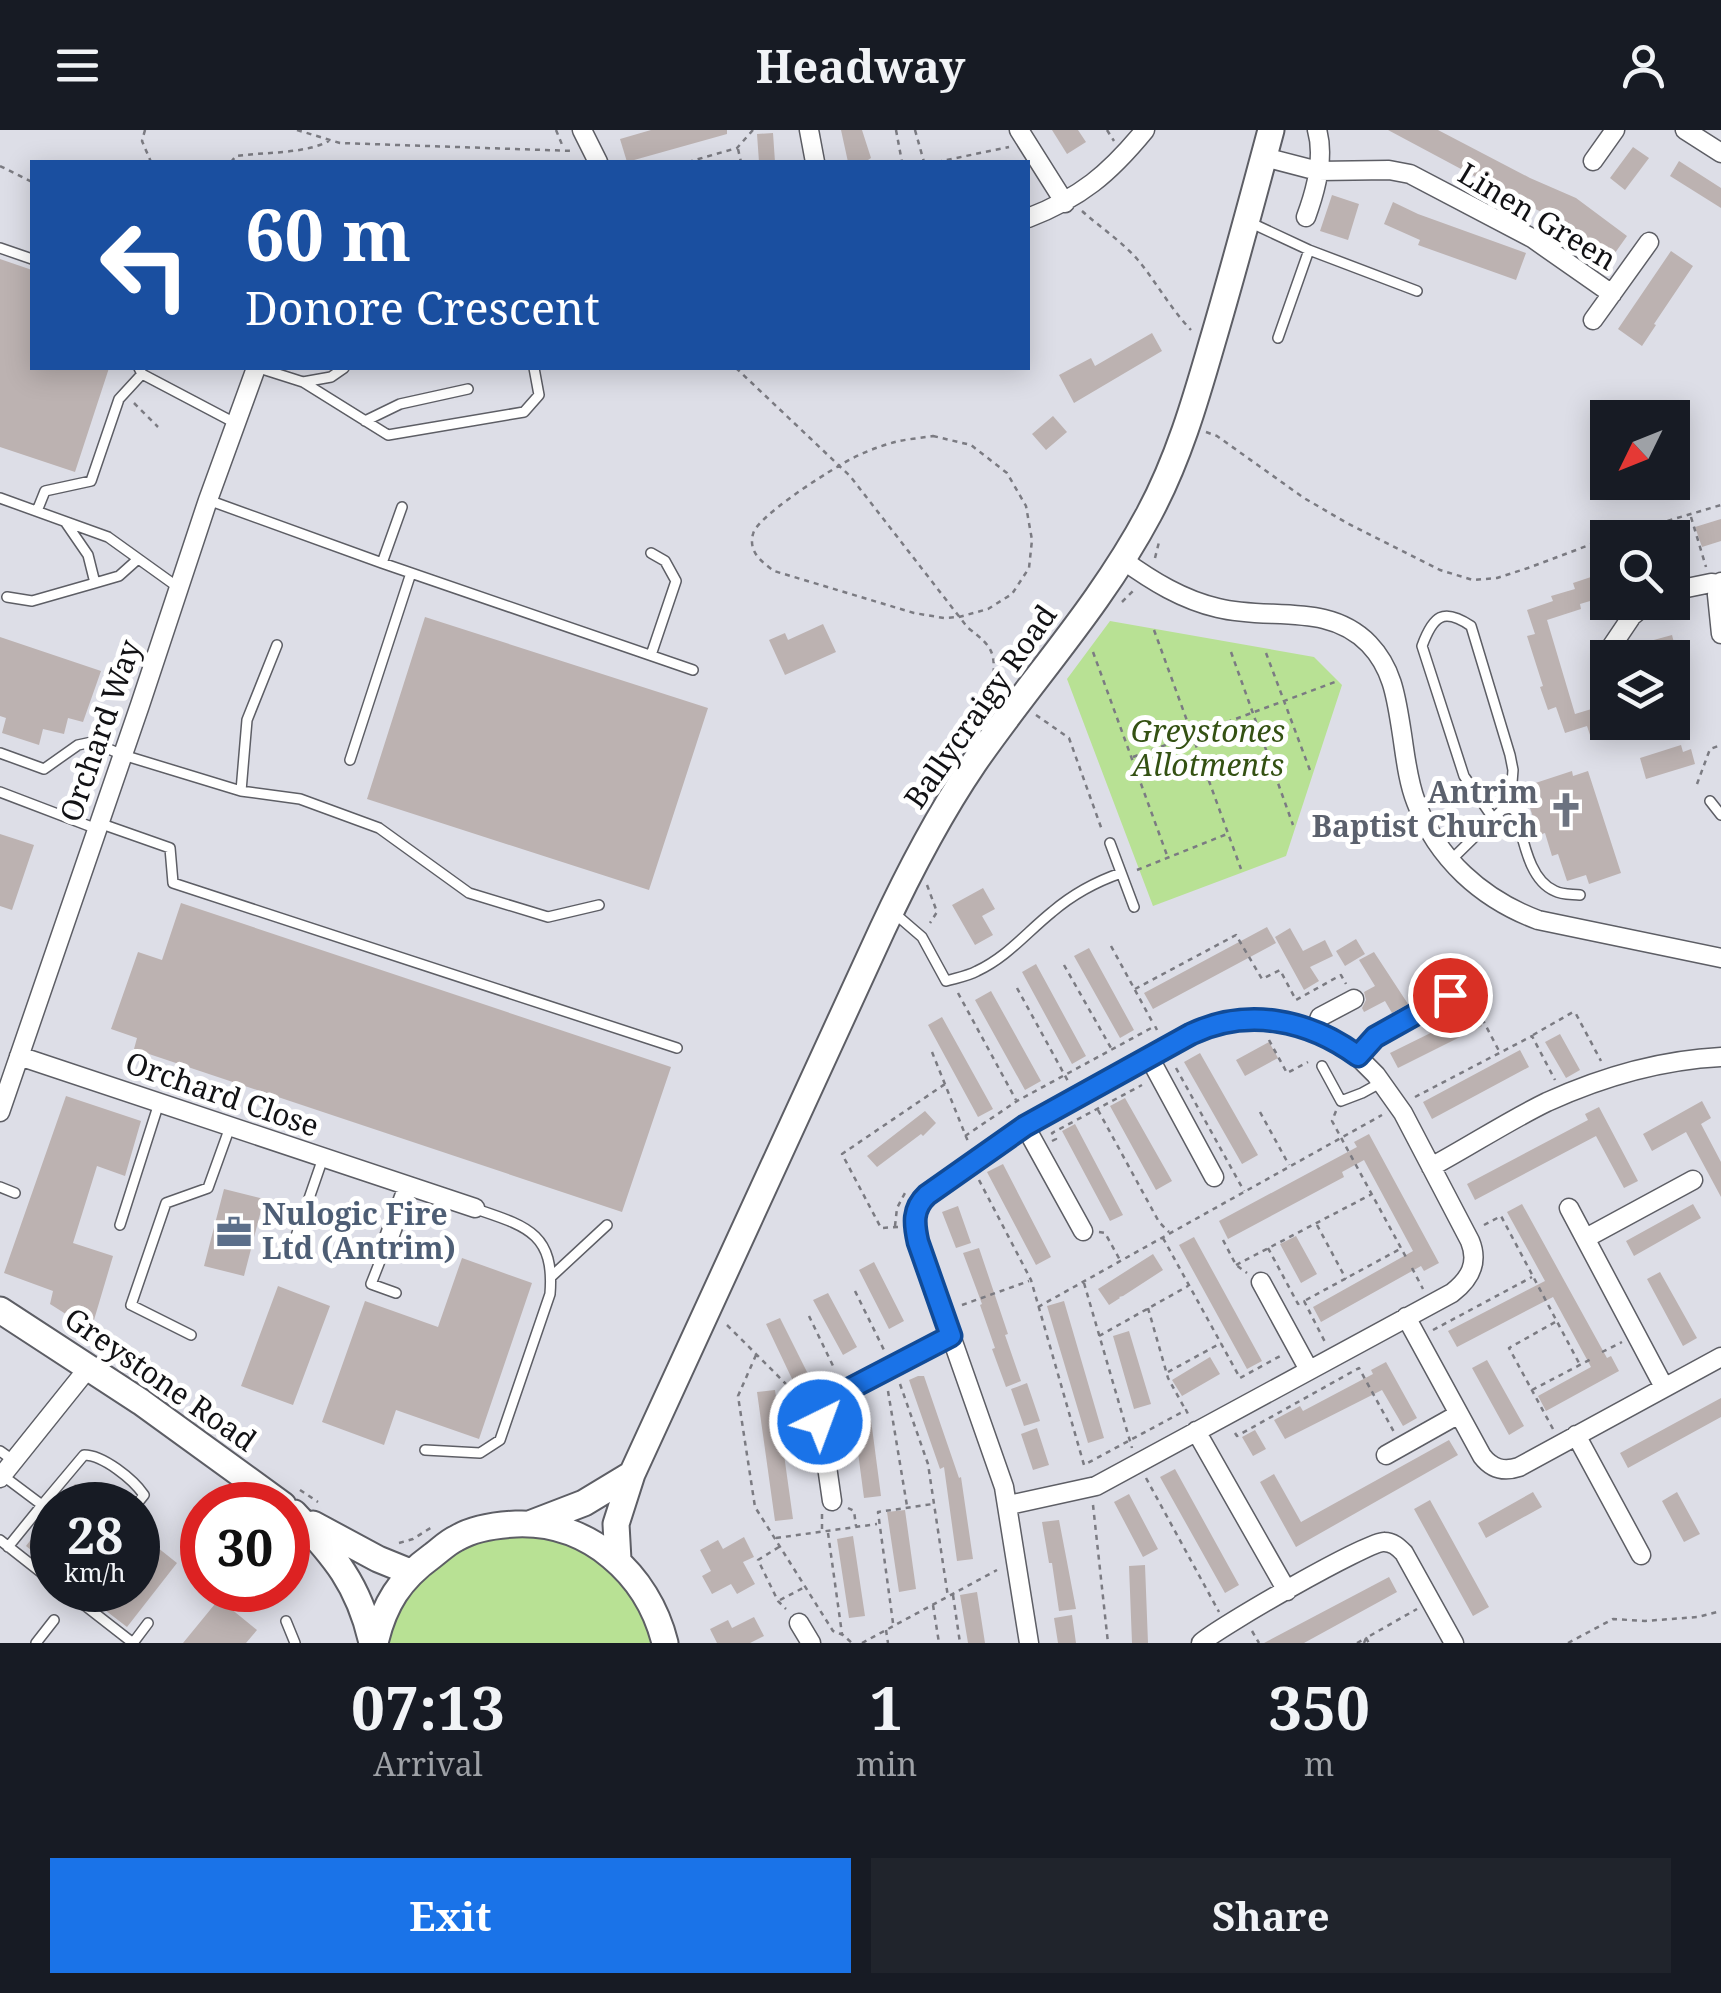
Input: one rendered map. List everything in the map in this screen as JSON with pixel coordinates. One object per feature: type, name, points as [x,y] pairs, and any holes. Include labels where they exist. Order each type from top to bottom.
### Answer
[{"type":"main road","name":"Ballycraigy Road","points":[[618,1560],[616,1524],[632,1474],[891,910],[944,808],[1020,711],[1074,632],[1134,568],[1188,425],[1271,130]]},
{"type":"main road","name":"Greystone Road","points":[[0,1310],[263,1482]]},
{"type":"main road","points":[[532,1524],[584,1502],[632,1474]]},
{"type":"main road","name":"Greystone Road","points":[[310,1513],[378,1559],[410,1572]]},
{"type":"main road","name":"Greystone Road","points":[[310,1524],[351,1584],[374,1643]]},
{"type":"main road","points":[[374,1643],[386,1608],[410,1572],[458,1536],[495,1525],[532,1524],[578,1536],[618,1560],[647,1596],[664,1643]]},
{"type":"street","points":[[582,130],[595,157]]},
{"type":"street","points":[[808,130],[815,160]]},
{"type":"street","points":[[1030,217],[1068,200],[1096,181],[1145,130]]},
{"type":"street","points":[[1306,217],[1314,196],[1322,146],[1318,130]]},
{"type":"street","points":[[1593,161],[1615,130]]},
{"type":"street","points":[[1685,130],[1721,153]]},
{"type":"street","points":[[1023,136],[1068,200]]},
{"type":"street","name":"Linen Green","points":[[1264,157],[1318,170],[1389,170],[1410,174],[1532,238],[1612,294]]},
{"type":"street","name":"Linen Green","points":[[1593,320],[1649,242]]},
{"type":"street","name":"Orchard Way","points":[[0,1112],[208,500],[256,370]]},
{"type":"street","points":[[1134,568],[1177,593],[1216,608],[1314,616],[1340,624],[1362,637],[1389,672],[1410,782],[1427,827],[1450,861],[1485,893],[1538,920],[1721,958]]},
{"type":"street","points":[[1690,588],[1717,583],[1721,634]]},
{"type":"street","points":[[1358,1056],[1375,1037],[1458,991],[1435,968]]},
{"type":"street","points":[[1315,1030],[1320,1017],[1354,999]]},
{"type":"street","points":[[1009,1505],[1090,1488],[1452,1293],[1470,1276],[1474,1251],[1398,1106],[1358,1056],[1315,1030],[1288,1022],[1219,1023],[1025,1126],[923,1198],[916,1208],[915,1226],[922,1255],[1009,1505],[1028,1643]]},
{"type":"street","name":"Orchard Close","points":[[19,1056],[475,1208]]},
{"type":"street","points":[[1149,1057],[1214,1176]]},
{"type":"street","points":[[1431,1167],[1563,1096],[1610,1078],[1675,1062],[1721,1057]]},
{"type":"street","points":[[1025,1126],[1082,1231]]},
{"type":"street","points":[[1586,1238],[1693,1180]]},
{"type":"street","points":[[384,1251],[408,1186]]},
{"type":"street","points":[[1570,1208],[1664,1387]]},
{"type":"street","points":[[1261,1282],[1309,1370]]},
{"type":"street","points":[[1406,1317],[1482,1456],[1500,1469],[1519,1466],[1721,1358]]},
{"type":"street","points":[[832,1502],[820,1422],[822,1410],[832,1398],[951,1336]]},
{"type":"street","points":[[4,1466],[88,1367]]},
{"type":"street","points":[[1394,1451],[1459,1414]]},
{"type":"street","points":[[1196,1430],[1287,1591]]},
{"type":"street","points":[[1568,1439],[1642,1555]]},
{"type":"street","points":[[1201,1643],[1287,1591],[1367,1547],[1384,1542],[1395,1544],[1404,1552],[1454,1643]]},
{"type":"street","points":[[799,1623],[812,1643]]},
{"type":"lane","points":[[1246,221],[1418,292]]},
{"type":"lane","points":[[0,248],[30,258]]},
{"type":"lane","points":[[1278,338],[1309,250]]},
{"type":"lane","points":[[264,370],[303,382],[388,436],[524,412],[539,395],[534,370]]},
{"type":"lane","points":[[303,382],[331,378],[341,370]]},
{"type":"lane","points":[[36,511],[44,491],[91,481],[119,399],[141,371],[236,423]]},
{"type":"lane","points":[[364,421],[400,404],[468,389]]},
{"type":"lane","points":[[0,498],[108,537],[178,588]]},
{"type":"lane","points":[[208,500],[694,670]]},
{"type":"lane","points":[[382,563],[402,507]]},
{"type":"lane","points":[[64,521],[88,554],[96,583]]},
{"type":"lane","points":[[651,553],[664,561],[676,581],[651,655]]},
{"type":"lane","points":[[7,597],[32,601],[96,583],[119,576],[138,559]]},
{"type":"lane","points":[[350,760],[411,573]]},
{"type":"lane","points":[[1493,818],[1464,776],[1422,646],[1430,626],[1444,616],[1456,616],[1472,626],[1510,756],[1510,808]]},
{"type":"lane","points":[[241,791],[247,720],[277,645]]},
{"type":"lane","points":[[989,696],[1020,711]]},
{"type":"lane","points":[[0,753],[44,769],[78,745],[92,742],[241,791],[300,799],[380,828],[469,893],[548,917],[599,905]]},
{"type":"lane","points":[[0,792],[170,848],[174,883],[677,1048]]},
{"type":"lane","points":[[1710,801],[1721,815]]},
{"type":"lane","points":[[1450,861],[1502,810],[1510,808],[1515,811],[1542,884],[1557,893],[1580,896]]},
{"type":"lane","points":[[1110,843],[1134,908]]},
{"type":"lane","points":[[891,910],[922,937],[946,980],[974,973],[993,962],[1016,947],[1070,898],[1098,880],[1121,873]]},
{"type":"lane","points":[[1322,1066],[1341,1101],[1382,1082]]},
{"type":"lane","points":[[120,1225],[159,1103]]},
{"type":"lane","points":[[191,1335],[131,1305],[166,1203],[208,1188],[230,1126]]},
{"type":"lane","points":[[296,1236],[323,1158]]},
{"type":"lane","points":[[0,1187],[15,1192]]},
{"type":"lane","points":[[425,1450],[480,1453],[500,1440],[550,1294],[552,1276],[538,1237],[517,1222],[475,1208]]},
{"type":"lane","points":[[552,1276],[607,1225]]},
{"type":"lane","points":[[384,1251],[372,1284],[396,1293]]},
{"type":"lane","points":[[61,1482],[84,1455],[96,1455],[133,1482]]},
{"type":"lane","points":[[4,1466],[30,1493]]},
{"type":"lane","points":[[30,1517],[4,1543],[30,1564]]},
{"type":"lane","points":[[94,1612],[133,1642],[148,1623]]},
{"type":"lane","points":[[36,1643],[54,1620]]},
{"type":"lane","points":[[286,1621],[295,1643]]},
{"type":"path","points":[[145,130],[142,141],[150,160]]},
{"type":"path","points":[[297,130],[340,144],[564,150],[595,157]]},
{"type":"path","points":[[556,130],[564,150]]},
{"type":"path","points":[[695,160],[738,148],[753,130]]},
{"type":"path","points":[[896,130],[902,160]]},
{"type":"path","points":[[915,130],[923,160]]},
{"type":"path","points":[[947,160],[1014,146],[1023,136]]},
{"type":"path","points":[[233,160],[236,156],[320,147],[331,140]]},
{"type":"path","points":[[738,148],[740,160]]},
{"type":"path","points":[[0,166],[30,181]]},
{"type":"path","points":[[1068,200],[1140,263],[1170,307],[1210,348]]},
{"type":"path","points":[[738,370],[850,476],[968,628],[987,642],[995,656],[989,696]]},
{"type":"path","points":[[124,394],[158,426]]},
{"type":"path","points":[[1188,425],[1217,436],[1304,498],[1347,523],[1440,570],[1474,580],[1497,578],[1590,545]]},
{"type":"path","points":[[934,436],[971,446],[1008,473],[1026,506],[1032,540],[1028,568],[1012,594],[988,609],[959,617],[914,613],[774,571],[758,560],[752,533],[764,517],[839,466],[894,442],[934,436]]},
{"type":"path","points":[[1672,520],[1721,505]]},
{"type":"path","points":[[1690,515],[1717,583]]},
{"type":"path","points":[[1116,605],[1130,596],[1134,568],[1156,555],[1160,538]]},
{"type":"path","points":[[1154,630],[1242,869]]},
{"type":"path","points":[[1093,652],[1168,858]]},
{"type":"path","points":[[1231,652],[1294,824]]},
{"type":"path","points":[[1266,653],[1310,773]]},
{"type":"path","points":[[1132,758],[1335,682]]},
{"type":"path","points":[[1020,711],[1069,738],[1110,843]]},
{"type":"path","points":[[1697,784],[1710,749],[1721,745]]},
{"type":"path","points":[[1139,870],[1228,834]]},
{"type":"path","points":[[922,874],[937,912],[922,937]]},
{"type":"path","points":[[1135,989],[1236,934],[1262,979],[1280,970],[1296,1000]]},
{"type":"path","points":[[1112,946],[1166,1048]]},
{"type":"path","points":[[1064,965],[1112,1050]]},
{"type":"path","points":[[946,980],[957,992],[1017,1101]]},
{"type":"path","points":[[1017,988],[1064,1075]]},
{"type":"path","points":[[1458,991],[1500,1053]]},
{"type":"path","points":[[1038,1307],[1573,1012],[1610,1078]]},
{"type":"path","points":[[1265,1020],[1266,1033],[1287,1073],[1340,1043]]},
{"type":"path","points":[[932,1052],[965,1136],[1017,1101],[1155,1026]]},
{"type":"path","points":[[1532,1036],[1563,1096]]},
{"type":"path","points":[[1038,1148],[1056,1139],[1052,1132],[1160,1078]]},
{"type":"path","points":[[915,1226],[882,1228],[842,1154],[945,1084]]},
{"type":"path","points":[[1341,1101],[1332,1121],[1407,1260]]},
{"type":"path","points":[[1098,1108],[1159,1222],[1170,1234]]},
{"type":"path","points":[[1260,1112],[1290,1166]]},
{"type":"path","points":[[972,1164],[1031,1280],[1084,1465],[1186,1410]]},
{"type":"path","points":[[1236,1265],[1372,1194]]},
{"type":"path","points":[[1478,1224],[1480,1227],[1501,1216],[1580,1365]]},
{"type":"path","points":[[1316,1224],[1346,1278]]},
{"type":"path","points":[[1082,1231],[1105,1233],[1120,1261]]},
{"type":"path","points":[[1163,1237],[1240,1378],[1296,1347]]},
{"type":"path","points":[[1223,1240],[1236,1265],[1261,1282]]},
{"type":"path","points":[[1268,1248],[1298,1304],[1401,1248]]},
{"type":"path","points":[[1412,1268],[1431,1304]]},
{"type":"path","points":[[1418,1338],[1533,1276]]},
{"type":"path","points":[[942,1312],[1031,1280]]},
{"type":"path","points":[[1083,1282],[1138,1463],[1226,1625]]},
{"type":"path","points":[[1099,1336],[1189,1285]]},
{"type":"path","points":[[855,1291],[928,1464],[948,1596]]},
{"type":"path","points":[[1304,1301],[1326,1342],[1321,1345],[1329,1359]]},
{"type":"path","points":[[1148,1308],[1166,1373],[1196,1430]]},
{"type":"path","points":[[808,1316],[834,1368]]},
{"type":"path","points":[[719,1318],[789,1387],[800,1386]]},
{"type":"path","points":[[1557,1321],[1509,1348],[1532,1391],[1568,1439]]},
{"type":"path","points":[[1602,1352],[1636,1334]]},
{"type":"path","points":[[1166,1373],[1221,1343]]},
{"type":"path","points":[[756,1355],[738,1396],[755,1507],[833,1632],[852,1643]]},
{"type":"path","points":[[1532,1391],[1592,1358]]},
{"type":"path","points":[[888,1368],[907,1508]]},
{"type":"path","points":[[1225,1415],[1237,1436],[1359,1368],[1394,1451]]},
{"type":"path","points":[[1090,1488],[1108,1643]]},
{"type":"path","points":[[832,1502],[854,1511],[856,1527]]},
{"type":"path","points":[[894,1626],[878,1512],[934,1504]]},
{"type":"path","points":[[774,1538],[880,1524]]},
{"type":"path","points":[[395,1544],[413,1539],[436,1525]]},
{"type":"path","points":[[828,1531],[843,1635]]},
{"type":"path","points":[[780,1547],[758,1560],[778,1601],[799,1623]]},
{"type":"path","points":[[862,1643],[1017,1562]]},
{"type":"path","points":[[778,1601],[805,1587]]},
{"type":"path","points":[[953,1594],[960,1643]]},
{"type":"path","points":[[1356,1643],[1366,1641],[1431,1601]]},
{"type":"path","points":[[933,1604],[939,1643]]},
{"type":"path","points":[[1568,1643],[1613,1618],[1646,1621],[1721,1612]]},
{"type":"path","points":[[886,1630],[888,1643]]},
{"type":"green space","name":"Greystones Allotments","points":[[1110,621],[1314,657],[1342,685],[1286,856],[1153,906],[1067,679]]},
{"type":"green space","points":[[494,1537],[541,1537],[585,1552],[622,1582],[646,1622],[651,1643],[387,1643],[402,1604],[427,1571],[454,1551]]},
{"type":"building","points":[[651,130],[727,130],[727,134],[634,160],[626,160],[620,139]]},
{"type":"building","points":[[841,130],[862,130],[871,158],[848,160]]},
{"type":"building","points":[[1052,130],[1078,130],[1086,142],[1067,154]]},
{"type":"building","points":[[1388,130],[1438,130],[1576,198],[1627,236],[1610,260],[1558,221]]},
{"type":"building","points":[[773,133],[775,160],[759,160],[757,134]]},
{"type":"building","points":[[1633,147],[1649,158],[1625,190],[1610,178]]},
{"type":"building","points":[[1679,161],[1721,188],[1721,208],[1670,176]]},
{"type":"building","points":[[1332,195],[1359,204],[1348,240],[1320,231]]},
{"type":"building","points":[[1393,202],[1526,253],[1516,280],[1418,245],[1420,240],[1384,224]]},
{"type":"building","points":[[1671,251],[1693,266],[1642,346],[1618,329]]},
{"type":"building","points":[[0,259],[30,269],[30,370],[108,370],[75,472],[0,447]]},
{"type":"building","points":[[1152,333],[1162,351],[1074,403],[1059,375],[1091,358],[1095,366]]},
{"type":"building","points":[[1053,416],[1067,432],[1046,450],[1032,434]]},
{"type":"building","points":[[1721,519],[1721,541],[1702,547],[1695,527]]},
{"type":"building","points":[[1590,577],[1590,601],[1580,604],[1581,609],[1547,620],[1575,714],[1590,709],[1590,735],[1587,726],[1565,733],[1556,707],[1548,710],[1527,636],[1535,634],[1527,610],[1553,601],[1551,596],[1575,589],[1573,583]]},
{"type":"building","points":[[425,617],[708,708],[649,890],[367,799]]},
{"type":"building","points":[[823,624],[836,652],[785,675],[769,640],[785,633],[788,640]]},
{"type":"building","points":[[0,637],[101,671],[83,722],[68,718],[64,734],[43,729],[39,745],[2,733],[6,718],[0,716]]},
{"type":"building","points":[[1681,745],[1683,752],[1691,749],[1695,764],[1646,779],[1640,758]]},
{"type":"building","name":"Antrim Baptist Church","points":[[1572,771],[1573,776],[1588,771],[1621,873],[1589,884],[1586,875],[1567,881],[1558,854],[1552,856],[1545,833],[1539,835],[1523,787]]},
{"type":"building","points":[[0,834],[34,845],[12,910],[0,906]]},
{"type":"building","points":[[983,888],[995,909],[982,916],[993,935],[975,945],[952,905]]},
{"type":"building","points":[[181,903],[671,1067],[622,1212],[134,1049],[137,1038],[111,1029],[138,952],[162,960]]},
{"type":"building","points":[[1267,927],[1276,943],[1153,1009],[1144,993]]},
{"type":"building","points":[[1290,928],[1303,951],[1325,940],[1333,956],[1310,967],[1319,981],[1304,990],[1275,937]]},
{"type":"building","points":[[1356,939],[1365,954],[1345,966],[1336,951]]},
{"type":"building","points":[[1089,948],[1134,1030],[1120,1038],[1074,956]]},
{"type":"building","points":[[1374,952],[1408,1004],[1392,1013],[1385,1001],[1364,1012],[1362,1008],[1364,992],[1375,986],[1359,960]]},
{"type":"building","points":[[1036,964],[1086,1056],[1072,1064],[1022,972]]},
{"type":"building","points":[[991,991],[1041,1081],[1025,1090],[975,1000]]},
{"type":"building","points":[[1475,1011],[1482,1026],[1398,1068],[1390,1053]]},
{"type":"building","points":[[942,1017],[993,1109],[978,1117],[928,1025]]},
{"type":"building","points":[[1560,1034],[1580,1070],[1566,1078],[1545,1042]]},
{"type":"building","points":[[1269,1042],[1278,1058],[1245,1076],[1236,1060]]},
{"type":"building","points":[[1520,1050],[1529,1067],[1432,1119],[1423,1102]]},
{"type":"building","points":[[1200,1053],[1258,1155],[1242,1164],[1184,1062]]},
{"type":"building","points":[[66,1096],[141,1121],[125,1176],[97,1166],[73,1243],[113,1256],[91,1330],[50,1304],[53,1291],[4,1273]]},
{"type":"building","points":[[1125,1098],[1172,1181],[1156,1190],[1110,1106]]},
{"type":"building","points":[[1702,1101],[1711,1118],[1701,1124],[1721,1162],[1721,1197],[1686,1132],[1652,1151],[1643,1134]]},
{"type":"building","points":[[1599,1107],[1638,1181],[1624,1188],[1596,1136],[1475,1200],[1467,1184],[1588,1120],[1585,1114]]},
{"type":"building","points":[[925,1111],[936,1123],[877,1167],[867,1156]]},
{"type":"building","points":[[1075,1124],[1123,1215],[1110,1221],[1062,1131]]},
{"type":"building","points":[[1369,1134],[1439,1263],[1424,1271],[1421,1266],[1321,1322],[1313,1307],[1413,1251],[1364,1160],[1342,1172],[1344,1177],[1228,1239],[1219,1221],[1357,1147],[1354,1142]]},
{"type":"building","points":[[1003,1164],[1051,1257],[1036,1265],[987,1172]]},
{"type":"building","name":"Nulogic Fire Ltd (Antrim)","points":[[224,1189],[264,1199],[244,1276],[204,1266]]},
{"type":"building","points":[[1522,1204],[1607,1358],[1611,1356],[1619,1371],[1546,1411],[1538,1396],[1591,1367],[1553,1297],[1457,1347],[1448,1331],[1545,1281],[1507,1212]]},
{"type":"building","points":[[1693,1204],[1701,1218],[1634,1256],[1626,1241]]},
{"type":"building","points":[[958,1206],[971,1243],[956,1248],[942,1212]]},
{"type":"building","points":[[1296,1236],[1317,1274],[1301,1283],[1280,1244]]},
{"type":"building","points":[[1194,1237],[1262,1361],[1247,1369],[1179,1245]]},
{"type":"building","points":[[979,1248],[1021,1381],[1006,1387],[963,1253]]},
{"type":"building","points":[[1153,1254],[1163,1270],[1109,1305],[1098,1289]]},
{"type":"building","points":[[462,1258],[532,1283],[479,1439],[396,1410],[384,1445],[322,1422],[365,1301],[438,1327]]},
{"type":"building","points":[[874,1262],[904,1321],[889,1329],[859,1270]]},
{"type":"building","points":[[1660,1272],[1697,1338],[1683,1346],[1647,1279]]},
{"type":"building","points":[[278,1286],[330,1306],[293,1405],[241,1386]]},
{"type":"building","points":[[828,1293],[857,1347],[843,1355],[813,1300]]},
{"type":"building","points":[[1064,1301],[1104,1438],[1088,1443],[1047,1306]]},
{"type":"building","points":[[780,1318],[808,1374],[793,1381],[766,1324]]},
{"type":"building","points":[[1129,1331],[1151,1404],[1134,1409],[1113,1336]]},
{"type":"building","points":[[1210,1357],[1220,1374],[1182,1396],[1172,1380]]},
{"type":"building","points":[[1487,1360],[1524,1426],[1509,1435],[1472,1368]]},
{"type":"building","points":[[1386,1362],[1417,1418],[1403,1426],[1382,1390],[1285,1439],[1274,1420],[1300,1406],[1303,1411],[1373,1374],[1371,1370]]},
{"type":"building","points":[[924,1376],[961,1477],[973,1559],[957,1561],[944,1467],[940,1469],[909,1380]]},
{"type":"building","points":[[1027,1383],[1040,1421],[1024,1426],[1011,1389]]},
{"type":"building","points":[[775,1390],[793,1519],[775,1521],[757,1392]]},
{"type":"building","points":[[1721,1398],[1721,1417],[1628,1468],[1620,1453]]},
{"type":"building","points":[[871,1420],[881,1496],[864,1498],[854,1422]]},
{"type":"building","points":[[1037,1428],[1049,1465],[1033,1470],[1021,1434]]},
{"type":"building","points":[[1255,1430],[1266,1449],[1253,1456],[1242,1437]]},
{"type":"building","points":[[1449,1440],[1458,1455],[1296,1547],[1260,1482],[1274,1474],[1301,1522]]},
{"type":"building","points":[[1175,1469],[1239,1585],[1225,1593],[1160,1477]]},
{"type":"building","points":[[1533,1492],[1542,1507],[1486,1538],[1478,1523]]},
{"type":"building","points":[[1677,1492],[1700,1534],[1684,1542],[1662,1501]]},
{"type":"building","points":[[1129,1494],[1158,1549],[1143,1557],[1114,1502]]},
{"type":"building","points":[[1430,1500],[1489,1607],[1473,1616],[1414,1509]]},
{"type":"building","points":[[905,1510],[916,1589],[899,1592],[887,1512]]},
{"type":"building","points":[[1059,1520],[1076,1609],[1059,1611],[1042,1522]]},
{"type":"building","points":[[853,1536],[865,1616],[849,1618],[837,1539]]},
{"type":"building","points":[[744,1537],[754,1557],[743,1562],[755,1584],[737,1594],[731,1584],[712,1594],[702,1576],[711,1571],[700,1550],[718,1540],[723,1549]]},
{"type":"building","points":[[160,1549],[177,1563],[160,1585]]},
{"type":"building","points":[[1145,1565],[1148,1643],[1132,1643],[1129,1566]]},
{"type":"building","points":[[1389,1577],[1397,1592],[1304,1643],[1264,1643]]},
{"type":"building","points":[[977,1592],[985,1643],[968,1643],[960,1595]]},
{"type":"building","points":[[108,1612],[139,1612],[127,1627]]},
{"type":"building","points":[[208,1612],[235,1612],[257,1630],[246,1643],[183,1643]]},
{"type":"building","points":[[1072,1615],[1076,1643],[1058,1643],[1054,1618]]},
{"type":"building","points":[[754,1617],[764,1636],[750,1643],[717,1643],[710,1629],[728,1620],[732,1628]]},
{"type":"place","name":"Antrim Baptist Church","points":[[1566,810]]},
{"type":"place","name":"Nulogic Fire Ltd (Antrim)","points":[[234,1232]]},
{"type":"route","points":[[820,1422],[823,1408],[832,1398],[951,1336],[918,1242],[916,1208],[927,1195],[1025,1126],[1191,1034],[1219,1023],[1288,1022],[1332,1038],[1358,1056],[1375,1037],[1450,995]]}]
